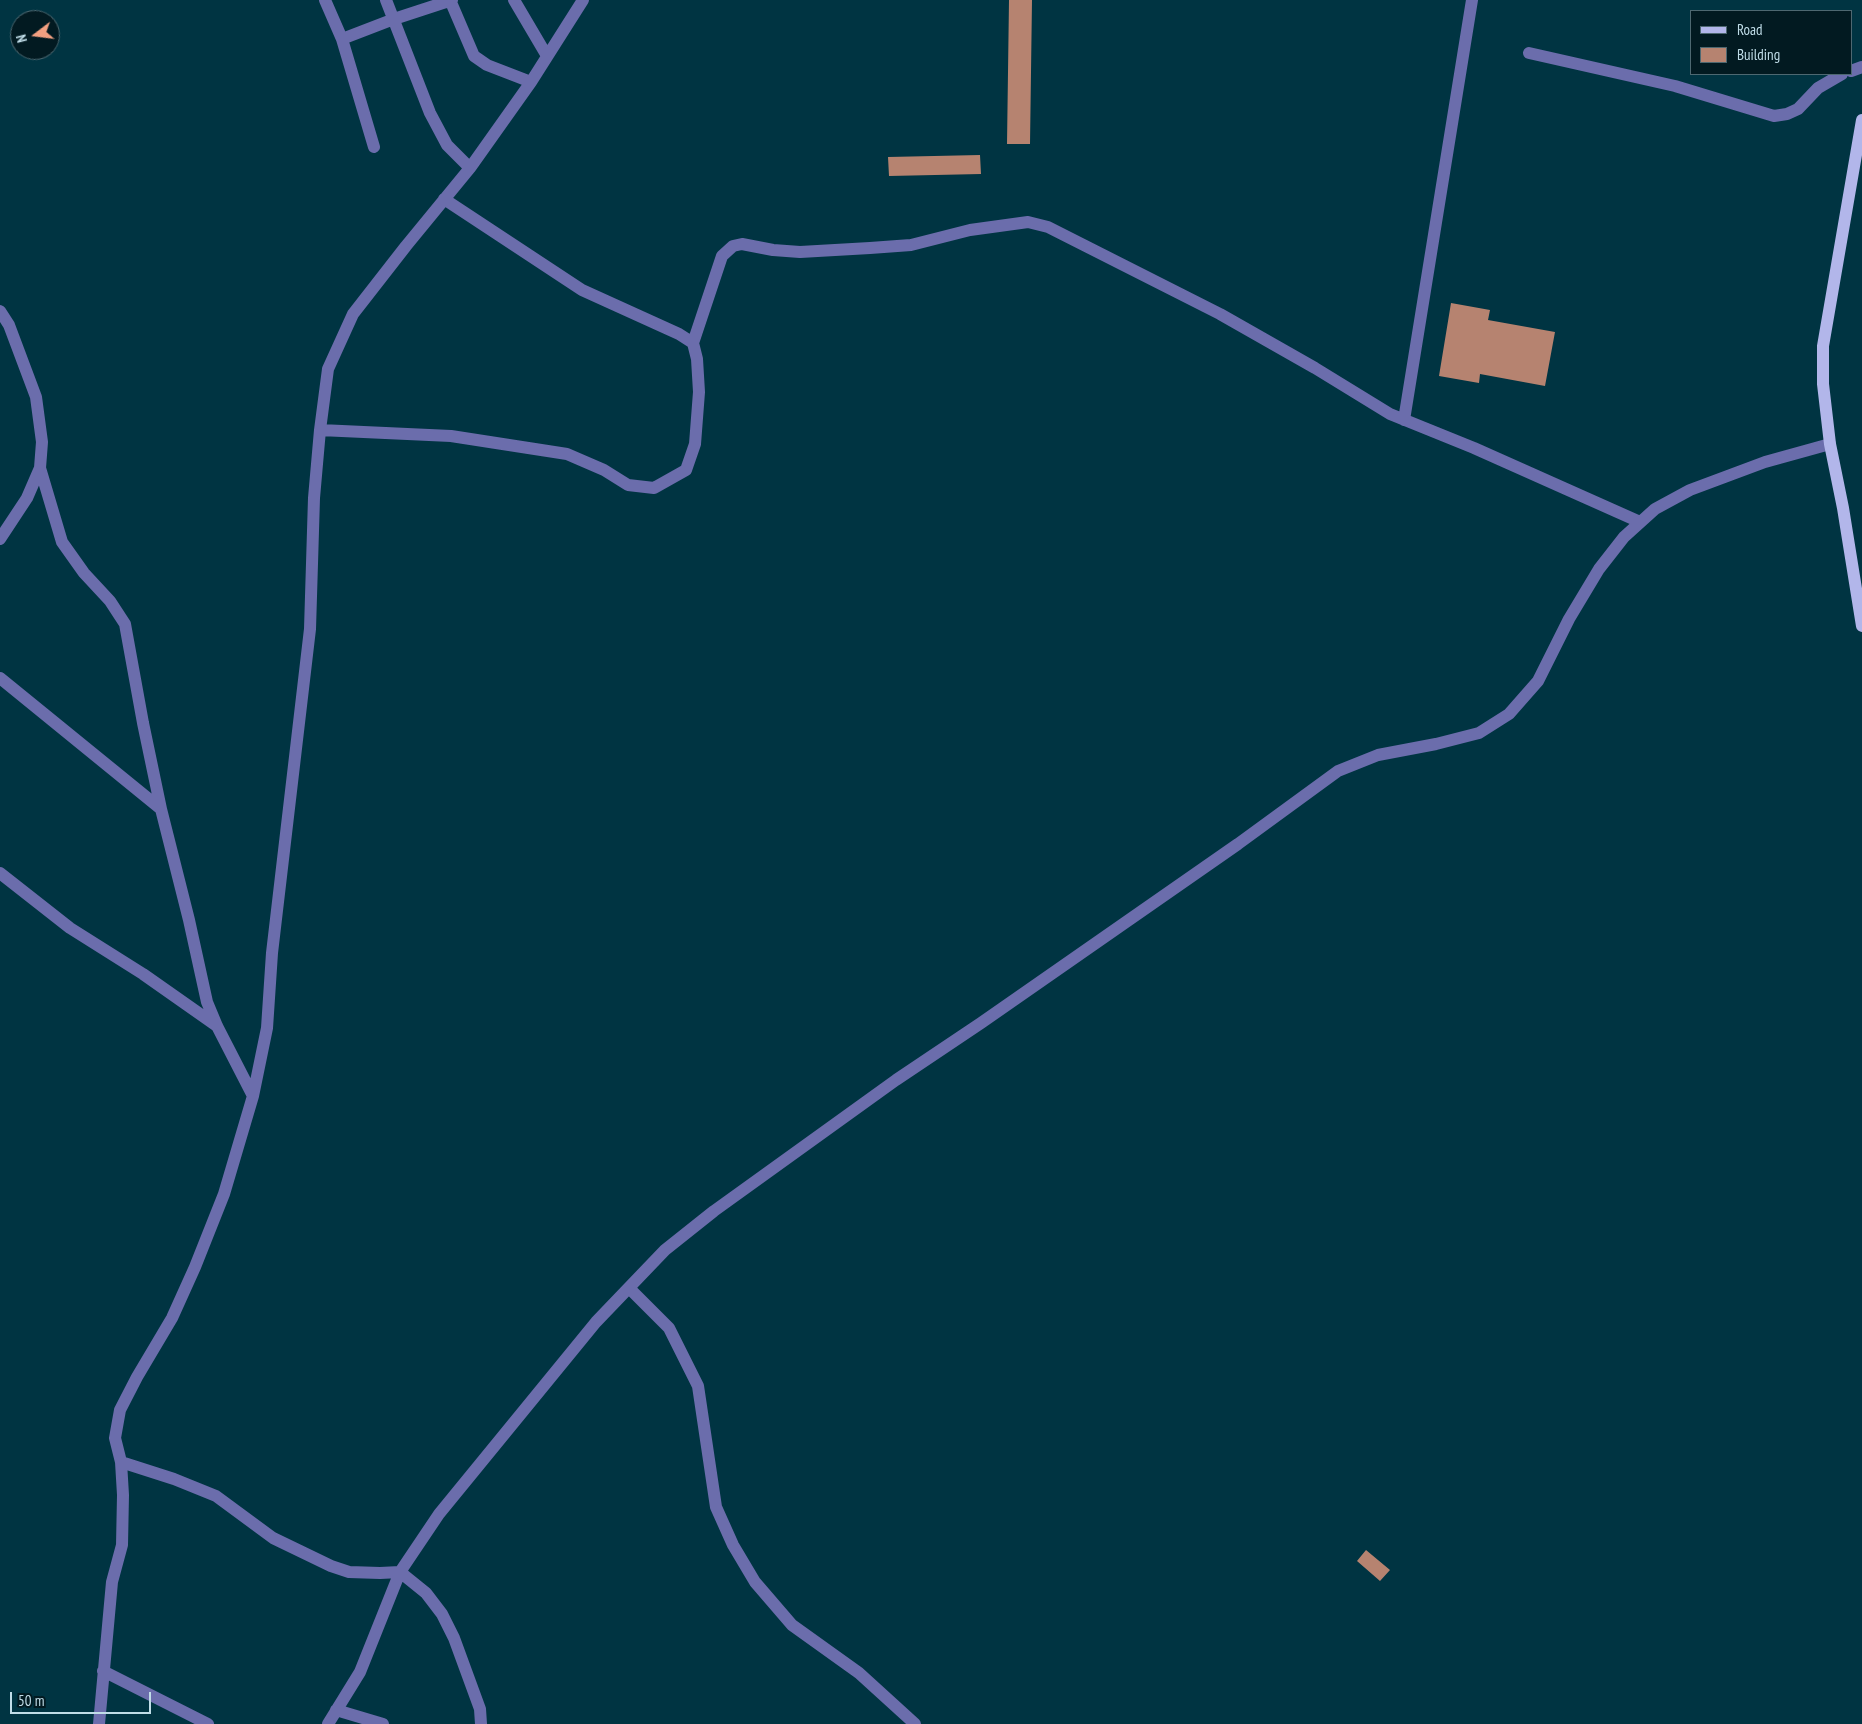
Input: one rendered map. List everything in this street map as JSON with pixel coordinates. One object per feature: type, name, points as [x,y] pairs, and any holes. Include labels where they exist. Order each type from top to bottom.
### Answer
[{"type":"main road","points":[[1862,120],[1823,346],[1823,384],[1830,444],[1843,508],[1862,626]]},
{"type":"street","points":[[325,0],[342,39],[374,147]]},
{"type":"street","points":[[386,0],[430,113],[447,145],[470,168]]},
{"type":"street","points":[[342,39],[450,0],[474,56],[487,65],[531,82]]},
{"type":"street","points":[[514,0],[547,56]]},
{"type":"street","points":[[99,1724],[112,1582],[122,1545],[123,1494],[121,1462],[115,1438],[120,1410],[172,1318],[224,1194],[253,1096],[267,1028],[273,944],[310,629],[314,498],[328,369],[353,314],[470,168],[531,82],[583,0]]},
{"type":"street","points":[[1404,420],[1472,0]]},
{"type":"street","points":[[1529,53],[1675,86],[1774,116],[1787,114],[1798,109],[1818,88],[1840,75]]},
{"type":"street","points":[[444,199],[582,290],[679,334],[693,343]]},
{"type":"street","points":[[320,430],[451,436],[567,454],[604,470],[628,485],[654,488],[686,470],[695,444],[699,392],[697,359],[693,343],[722,256],[733,246],[742,244],[773,250],[800,252],[911,245],[970,230],[1028,222],[1048,226],[1220,314],[1315,368],[1355,394],[1404,420],[1474,448],[1640,522]]},
{"type":"street","points":[[0,311],[9,325],[36,397],[42,442],[40,468],[27,498],[0,540]]},
{"type":"street","points":[[328,1724],[360,1672],[400,1572],[438,1514],[596,1322],[665,1250],[714,1211],[896,1080],[1238,844],[1338,771],[1378,755],[1436,744],[1479,732],[1509,714],[1538,681],[1569,619],[1599,569],[1624,536],[1655,509],[1690,490],[1765,462],[1830,444]]},
{"type":"street","points":[[40,468],[62,542],[84,573],[110,601],[125,624],[161,808],[208,1002],[217,1026],[253,1096]]},
{"type":"street","points":[[0,678],[161,808]]},
{"type":"street","points":[[0,874],[70,928],[143,974],[217,1026]]},
{"type":"street","points":[[629,1288],[669,1328],[698,1386],[716,1507],[733,1545],[755,1582],[792,1626],[859,1673],[914,1724]]},
{"type":"street","points":[[121,1462],[174,1479],[216,1496],[273,1538],[331,1566],[349,1572],[400,1572],[426,1593],[442,1614],[454,1638],[480,1709],[481,1724]]},
{"type":"street","points":[[103,1672],[208,1724]]},
{"type":"street","points":[[336,1710],[383,1724]]},
{"type":"building","points":[[1009,0],[1032,0],[1030,144],[1007,144]]},
{"type":"building","points":[[980,155],[981,174],[889,176],[888,157]]},
{"type":"building","points":[[1451,303],[1490,310],[1488,320],[1555,332],[1545,386],[1480,374],[1479,383],[1439,376]]},
{"type":"building","points":[[1366,1550],[1390,1570],[1380,1581],[1357,1561]]}]
